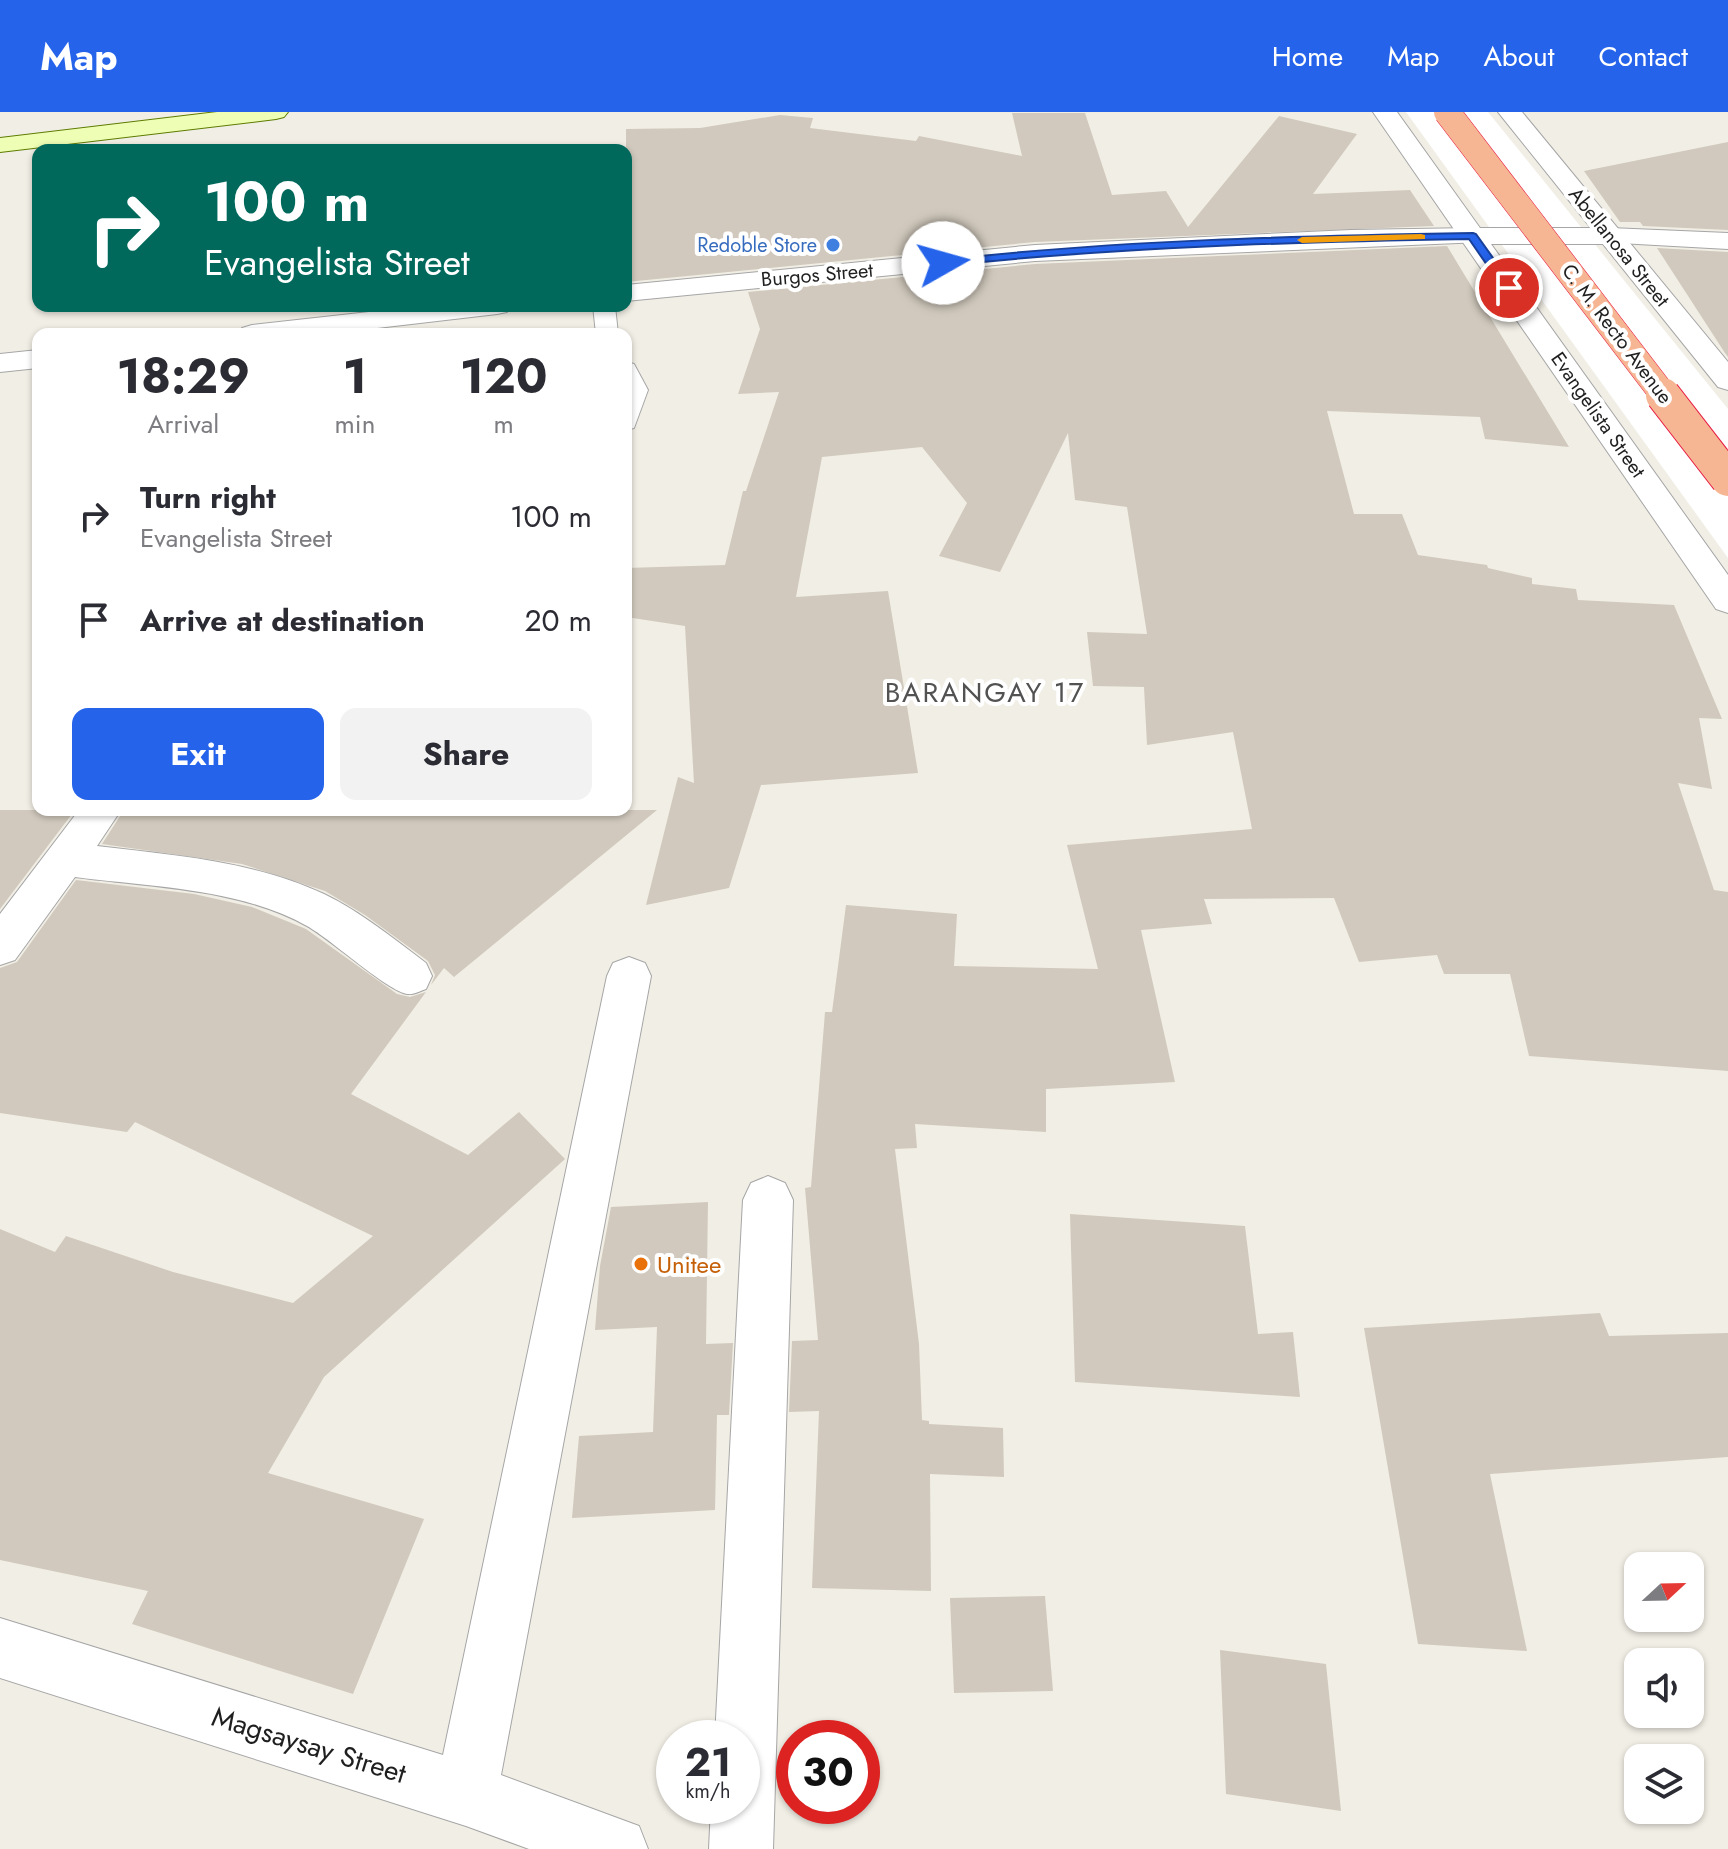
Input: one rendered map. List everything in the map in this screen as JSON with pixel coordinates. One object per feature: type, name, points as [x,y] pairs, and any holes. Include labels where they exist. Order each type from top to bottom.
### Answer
[{"type":"highway","name":"C. M. Recto Avenue","points":[[1447,112],[1728,479]]},
{"type":"main road","points":[[0,145],[276,112]]},
{"type":"street","name":"Evangelista Street","points":[[1385,112],[1728,601]]},
{"type":"street","name":"Abellanosa Street","points":[[1510,112],[1728,381]]},
{"type":"street","name":"Burgos Street","points":[[632,292],[1035,253],[1351,238],[1610,236],[1728,241]]},
{"type":"street","points":[[304,328],[444,312]]},
{"type":"street","points":[[0,363],[32,360]]},
{"type":"street","points":[[0,947],[97,816]]},
{"type":"street","points":[[66,859],[229,883],[292,899],[357,935],[410,976]]},
{"type":"street","points":[[466,1794],[629,976]]},
{"type":"street","points":[[741,1849],[768,1200]]},
{"type":"street","name":"Magsaysay Street","points":[[0,1648],[466,1794],[616,1849]]},
{"type":"lane","points":[[632,382],[636,390],[632,403]]},
{"type":"pier","points":[[1406,112],[1488,112],[1728,409],[1728,558]]},
{"type":"building","points":[[1012,113],[1085,113],[1112,195],[1166,191],[1188,227],[1279,116],[1357,134],[1313,194],[1410,190],[1434,226],[1035,242],[632,281],[632,144],[626,144],[626,129],[700,128],[780,115],[813,118],[810,128],[916,141],[919,136],[1022,156]]},
{"type":"building","points":[[1728,142],[1728,230],[1620,222],[1584,171]]},
{"type":"building","points":[[1447,246],[1569,447],[1485,439],[1480,417],[1327,411],[1354,514],[1402,514],[1418,555],[1487,565],[1488,568],[1532,578],[1532,584],[1576,589],[1578,600],[1674,605],[1722,719],[1699,718],[1712,789],[1678,783],[1714,890],[1728,892],[1728,1071],[1529,1056],[1510,974],[1444,974],[1437,955],[1359,962],[1334,898],[1204,899],[1212,924],[1141,930],[1175,1082],[1046,1089],[1046,1132],[915,1124],[917,1148],[895,1149],[919,1344],[922,1420],[929,1421],[929,1424],[1003,1428],[1004,1477],[930,1474],[931,1591],[812,1588],[819,1411],[789,1412],[792,1341],[818,1340],[805,1188],[811,1187],[825,1012],[832,1012],[846,905],[957,914],[954,966],[1098,969],[1067,845],[1252,829],[1233,732],[1147,745],[1144,687],[1093,686],[1087,632],[1147,634],[1127,507],[1075,500],[1068,433],[1000,572],[939,556],[967,503],[922,447],[822,457],[796,597],[888,591],[918,773],[761,785],[729,888],[646,905],[678,777],[694,783],[685,626],[632,618],[632,568],[725,565],[743,491],[746,491],[779,392],[738,394],[760,329],[748,292],[1035,264]]},
{"type":"building","points":[[1657,248],[1728,252],[1728,357],[1725,353]]},
{"type":"building","points":[[0,810],[32,810],[32,816],[70,816],[0,909]]},
{"type":"building","points":[[632,810],[657,810],[454,977],[444,968],[431,985],[435,975],[428,961],[365,915],[325,891],[242,864],[102,844],[120,816],[632,816]]},
{"type":"building","points":[[76,880],[194,894],[252,907],[306,929],[397,994],[410,997],[426,992],[351,1094],[468,1155],[519,1112],[565,1159],[324,1377],[268,1473],[424,1519],[353,1694],[132,1624],[148,1591],[0,1560],[0,1229],[55,1252],[66,1236],[173,1272],[293,1303],[373,1236],[135,1122],[127,1132],[0,1113],[0,968],[17,962]]},
{"type":"building","points":[[708,1202],[706,1344],[733,1343],[729,1415],[717,1415],[715,1510],[572,1518],[579,1436],[653,1432],[657,1327],[595,1330],[600,1266],[611,1207]]},
{"type":"building","points":[[1070,1214],[1245,1226],[1258,1334],[1293,1332],[1300,1397],[1075,1382]]},
{"type":"building","points":[[1600,1313],[1609,1336],[1728,1333],[1728,1457],[1490,1474],[1527,1651],[1418,1644],[1364,1328]]},
{"type":"building","points":[[1045,1596],[1053,1691],[954,1693],[950,1598]]},
{"type":"building","points":[[1220,1650],[1326,1664],[1341,1811],[1226,1794]]},
{"type":"slow traffic","points":[[1302,240],[1421,237]]},
{"type":"place","name":"Redoble Store","points":[[833,245]]},
{"type":"place","name":"Unitee","points":[[641,1264]]},
{"type":"district","name":"BARANGAY 17","points":[[985,692]]},
{"type":"route","points":[[943,263],[1035,253],[1351,238],[1473,236],[1509,288]]}]
